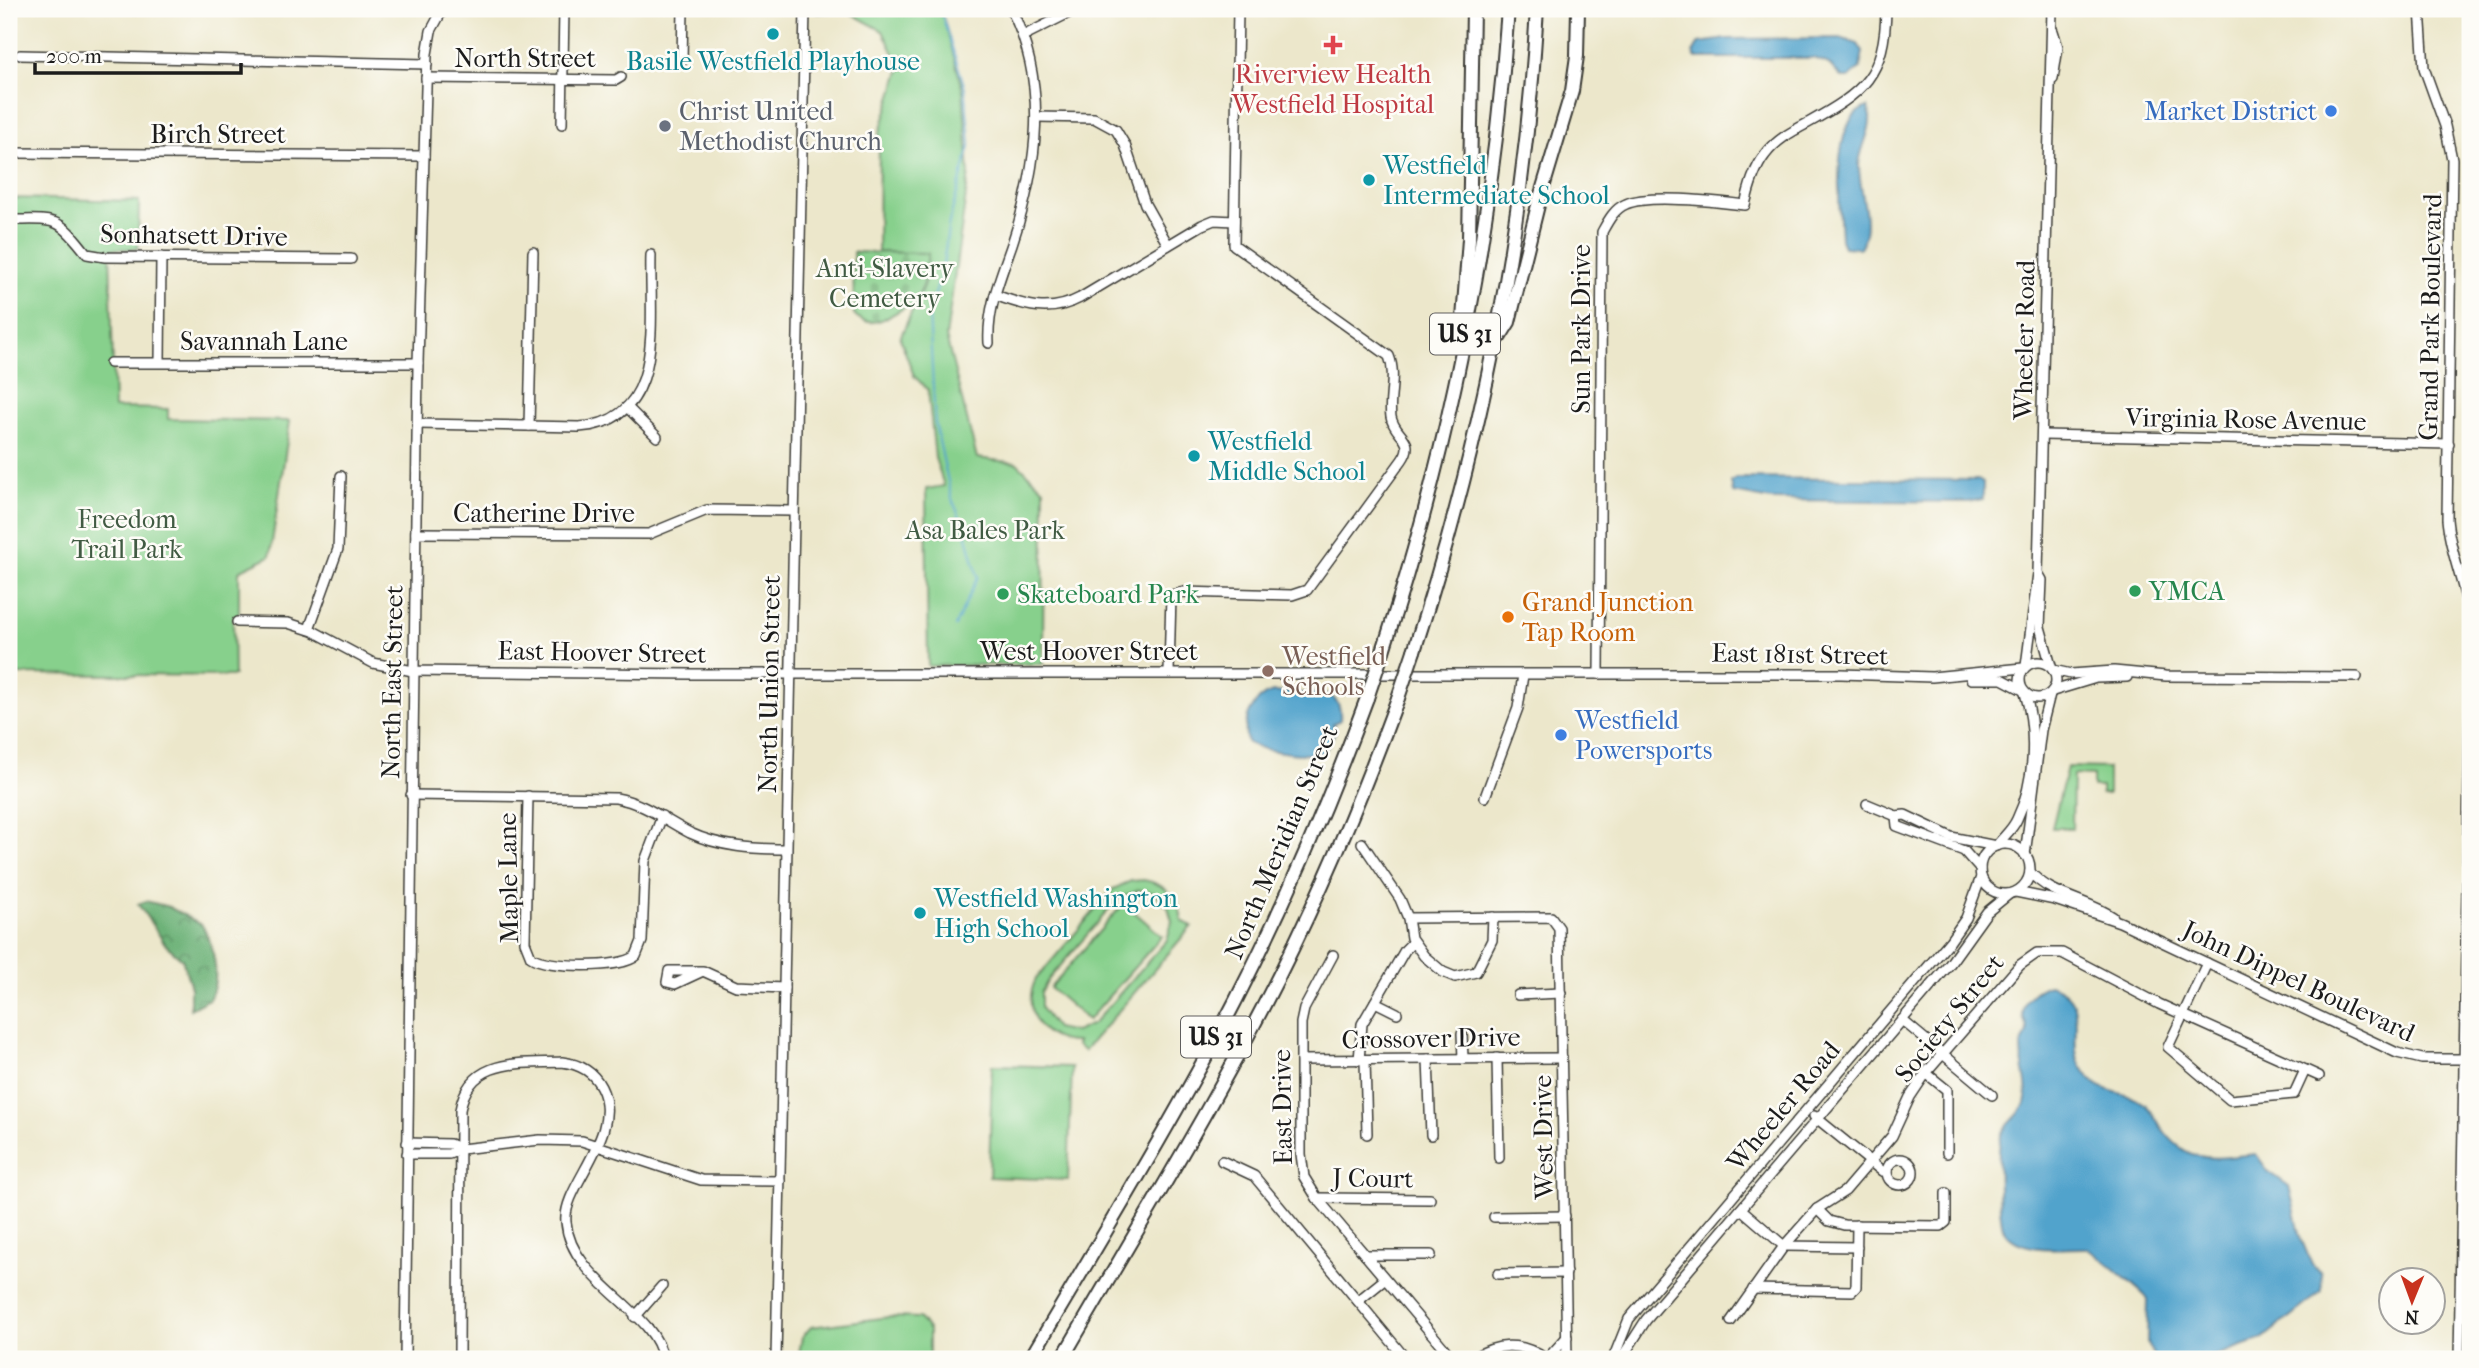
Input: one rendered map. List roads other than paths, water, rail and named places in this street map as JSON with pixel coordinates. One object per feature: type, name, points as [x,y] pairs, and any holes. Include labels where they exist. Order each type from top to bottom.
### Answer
[{"type":"highway","points":[[1464,343],[1474,89],[1473,9]]},
{"type":"highway","name":"North Meridian Street","points":[[1030,1359],[1182,1099],[1236,999],[1291,886],[1367,698],[1416,544],[1464,343],[1491,182],[1508,9]]},
{"type":"highway","name":"North Meridian Street","points":[[1062,1359],[1208,1110],[1261,1010],[1326,874],[1398,698],[1450,530],[1496,345],[1524,158],[1537,9]]},
{"type":"highway","points":[[1496,345],[1509,322],[1539,201],[1572,91],[1577,56],[1578,9]]},
{"type":"street","name":"North East Street","points":[[405,1359],[418,363],[426,78],[429,36],[443,9]]},
{"type":"street","points":[[562,124],[564,9]]},
{"type":"street","points":[[682,61],[683,9]]},
{"type":"street","name":"North Union Street","points":[[776,1359],[805,9]]},
{"type":"street","points":[[989,343],[989,318],[1027,201],[1035,150],[1034,72],[1024,35],[1011,9]]},
{"type":"street","points":[[1024,35],[1077,9]]},
{"type":"street","points":[[1168,672],[1171,595],[1184,592],[1292,595],[1307,590],[1408,448],[1406,438],[1391,419],[1392,370],[1389,356],[1234,245],[1238,9]]},
{"type":"street","name":"Sun Park Drive","points":[[1598,674],[1602,232],[1615,211],[1636,201],[1712,201],[1745,205],[1758,165],[1773,145],[1843,104],[1870,80],[1883,53],[1886,9]]},
{"type":"street","name":"Wheeler Road","points":[[2025,667],[2038,573],[2052,9]]},
{"type":"street","name":"Grand Park Boulevard","points":[[2420,9],[2424,68],[2448,137],[2453,169],[2448,532],[2470,629]]},
{"type":"street","points":[[20,55],[427,64]]},
{"type":"street","name":"North Street","points":[[426,78],[616,80],[621,76]]},
{"type":"street","points":[[1036,117],[1094,118],[1116,130],[1125,145],[1145,204],[1168,245]]},
{"type":"street","name":"Birch Street","points":[[11,153],[424,156]]},
{"type":"street","name":"Sonhatsett Drive","points":[[9,220],[57,220],[88,254],[351,259]]},
{"type":"street","points":[[995,295],[1034,308],[1059,307],[1080,298],[1209,222],[1234,221]]},
{"type":"street","points":[[529,426],[533,252]]},
{"type":"street","points":[[417,424],[587,427],[616,416],[641,389],[648,367],[651,256]]},
{"type":"street","points":[[160,362],[161,257]]},
{"type":"street","name":"Savannah Lane","points":[[110,363],[418,363]]},
{"type":"street","points":[[627,407],[657,437]]},
{"type":"street","name":"Virginia Rose Avenue","points":[[2043,435],[2449,444]]},
{"type":"street","points":[[309,629],[338,550],[341,477]]},
{"type":"street","name":"Catherine Drive","points":[[416,533],[649,534],[667,529],[690,514],[708,510],[793,511]]},
{"type":"street","name":"Wheeler Road","points":[[2038,573],[2042,580],[2040,627],[2052,668]]},
{"type":"street","name":"East Hoover Street","points":[[237,622],[272,621],[309,629],[373,663],[413,671],[790,674]]},
{"type":"street","points":[[1980,873],[1983,856],[1996,846],[2017,819],[2030,773],[2032,728],[2020,677],[2025,667],[2038,661],[2071,674],[2114,671],[2146,675]]},
{"type":"street","name":"East 181st Street","points":[[1960,676],[2025,667]]},
{"type":"street","points":[[1896,816],[1897,826],[1966,852],[1992,891],[2012,893],[2025,884],[2030,872],[2025,855],[2041,730],[2056,683],[2052,668]]},
{"type":"street","name":"West Hoover Street","points":[[790,674],[1388,674]]},
{"type":"street","name":"East 181st Street","points":[[1388,674],[1960,676],[2002,679],[2024,691]]},
{"type":"street","points":[[1485,797],[1518,708],[1523,675]]},
{"type":"street","points":[[2024,691],[2037,698],[2096,678],[2146,675],[2357,677]]},
{"type":"street","points":[[2459,1359],[2470,714]]},
{"type":"street","points":[[411,795],[616,798],[638,803],[712,841],[740,847],[786,849]]},
{"type":"street","name":"Maple Lane","points":[[528,796],[525,942],[531,957],[546,963],[616,965],[636,956],[642,941],[645,860],[662,816]]},
{"type":"street","points":[[1867,804],[1896,816],[1905,815],[1951,837],[1996,846],[2015,846],[2025,855]]},
{"type":"street","points":[[1362,843],[1394,888],[1408,918],[1413,942],[1443,972],[1455,978],[1469,976],[1484,960],[1492,940],[1493,917],[1408,918]]},
{"type":"street","name":"John Dippel Boulevard","points":[[2030,872],[2043,885],[2099,907],[2120,922]]},
{"type":"street","name":"Wheeler Road","points":[[1613,1359],[1629,1319],[1950,942],[1966,918],[1980,873]]},
{"type":"street","name":"Wheeler Road","points":[[1621,1359],[1640,1326],[1970,939],[1987,912],[2012,893]]},
{"type":"street","name":"John Dippel Boulevard","points":[[2012,893],[2055,900],[2120,922],[2397,1053],[2422,1059],[2465,1059]]},
{"type":"street","name":"West Drive","points":[[1493,917],[1551,917],[1558,923],[1560,933],[1567,1359]]},
{"type":"street","points":[[1367,1134],[1360,1030],[1405,950],[1413,942]]},
{"type":"street","name":"Society Street","points":[[1731,1321],[1784,1246],[1817,1209],[1845,1191],[1892,1136],[1910,1097],[1926,1073],[2020,965],[2037,953],[2062,953],[2183,1015],[2319,1076]]},
{"type":"street","name":"East Drive","points":[[1333,955],[1304,1009],[1301,1023],[1301,1154],[1304,1177],[1317,1198],[1384,1280],[1453,1359]]},
{"type":"street","points":[[2207,963],[2168,1047],[2223,1097],[2230,1100],[2294,1094],[2305,1070]]},
{"type":"street","points":[[703,971],[736,986],[783,988]]},
{"type":"street","points":[[1518,995],[1561,993]]},
{"type":"street","points":[[1375,1002],[1397,1013]]},
{"type":"street","points":[[1902,1020],[1992,1095]]},
{"type":"street","points":[[1462,1032],[1463,1059]]},
{"type":"street","points":[[1497,1058],[1499,1158]]},
{"type":"street","name":"Crossover Drive","points":[[1301,1060],[1562,1058]]},
{"type":"street","points":[[1429,1059],[1431,1135]]},
{"type":"street","points":[[459,1359],[461,1101],[468,1086],[479,1074],[501,1065],[562,1062],[582,1067],[603,1091],[606,1118],[597,1145],[567,1208],[569,1238],[606,1291],[657,1339],[663,1359]]},
{"type":"street","points":[[1926,1073],[1948,1094],[1947,1153]]},
{"type":"street","points":[[1807,1111],[1882,1171],[1887,1171]]},
{"type":"street","points":[[407,1149],[450,1154],[461,1149],[540,1140],[582,1141],[701,1180],[780,1181]]},
{"type":"street","points":[[1222,1161],[1254,1176],[1406,1359]]},
{"type":"street","points":[[1817,1209],[1829,1221],[1857,1225],[1943,1226],[1946,1222],[1946,1193]]},
{"type":"street","name":"J Court","points":[[1317,1198],[1430,1199]]},
{"type":"street","points":[[1741,1209],[1784,1246],[1857,1247]]},
{"type":"street","points":[[1494,1217],[1565,1216]]},
{"type":"street","points":[[1753,1289],[1854,1289],[1857,1225]]},
{"type":"street","points":[[1365,1255],[1430,1255]]},
{"type":"street","points":[[1498,1274],[1566,1273]]},
{"type":"street","points":[[1358,1301],[1384,1280]]},
{"type":"street","points":[[635,1317],[663,1286]]},
{"type":"street","points":[[1471,1359],[1488,1350],[1509,1345],[1526,1348],[1546,1359],[1567,1337]]},
{"type":"water","points":[[1840,38],[1858,44],[1863,52],[1860,68],[1849,78],[1842,78],[1829,64],[1814,58],[1696,58],[1693,53],[1699,43],[1726,39]]},
{"type":"water","points":[[1868,107],[1869,129],[1859,166],[1866,228],[1860,248],[1844,247],[1841,240],[1839,187],[1842,145],[1847,127],[1856,114]]},
{"type":"water","points":[[1737,478],[1978,480],[1983,483],[1983,499],[1968,502],[1771,500],[1733,493],[1731,482]]},
{"type":"water","points":[[1273,692],[1328,694],[1335,699],[1340,708],[1340,720],[1333,724],[1335,732],[1325,751],[1309,754],[1286,752],[1247,742],[1246,726],[1250,711],[1259,699]]},
{"type":"water","points":[[2049,985],[2063,991],[2071,999],[2075,1009],[2077,1055],[2081,1066],[2094,1083],[2145,1104],[2171,1140],[2182,1149],[2215,1158],[2256,1154],[2268,1171],[2289,1186],[2302,1241],[2312,1265],[2321,1273],[2322,1291],[2262,1339],[2206,1359],[2155,1359],[2147,1343],[2148,1299],[2129,1282],[2087,1248],[2032,1247],[2012,1239],[2005,1232],[2000,1201],[2000,1144],[2006,1127],[2025,1103],[2026,1083],[2021,1049],[2027,1030],[2023,1009],[2031,995]]},
{"type":"waterway","points":[[940,9],[965,88],[970,146],[949,222],[942,272],[929,313],[935,423],[952,499],[965,529],[978,577],[955,626]]},
{"type":"place","name":"Basile Westfield Playhouse","points":[[773,34]]},
{"type":"place","name":"Riverview Health Westfield Hospital","points":[[1333,45]]},
{"type":"place","name":"Market District","points":[[2331,111]]},
{"type":"place","name":"Christ United Methodist Church","points":[[665,126]]},
{"type":"place","name":"Westfield Intermediate School","points":[[1369,180]]},
{"type":"place","name":"Westfield Middle School","points":[[1194,456]]},
{"type":"place","name":"YMCA","points":[[2135,591]]},
{"type":"place","name":"Skateboard Park","points":[[1003,594]]},
{"type":"place","name":"Grand Junction Tap Room","points":[[1508,617]]},
{"type":"place","name":"Westfield Schools","points":[[1268,671]]},
{"type":"place","name":"Westfield Powersports","points":[[1561,735]]},
{"type":"place","name":"Westfield Washington High School","points":[[920,913]]},
{"type":"park label","name":"Anti-Slavery Cemetery","points":[[885,283]]},
{"type":"park label","name":"Asa Bales Park","points":[[985,530]]},
{"type":"park label","name":"Freedom Trail Park","points":[[127,534]]}]
